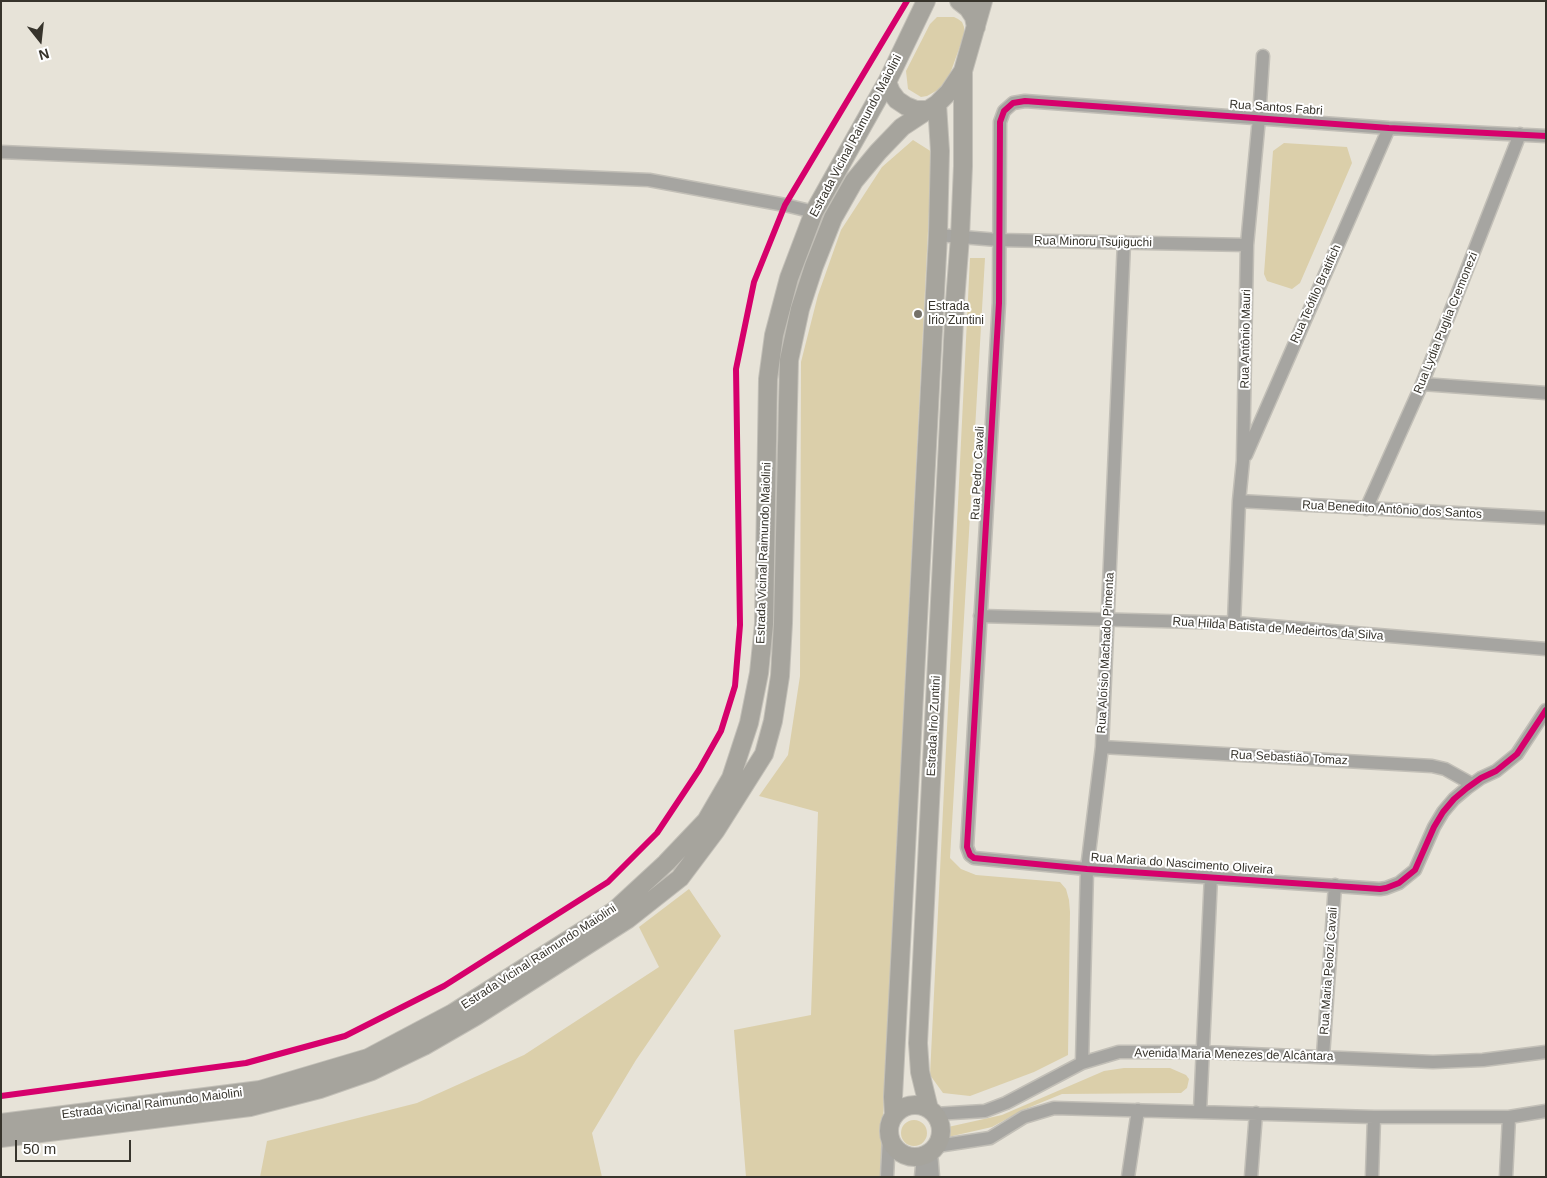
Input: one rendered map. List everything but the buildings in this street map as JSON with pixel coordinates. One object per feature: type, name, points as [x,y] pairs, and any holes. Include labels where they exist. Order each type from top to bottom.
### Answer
[{"type":"main road","points":[[959,1],[968,8],[974,17],[976,27]]},
{"type":"main road","points":[[963,71],[983,1]]},
{"type":"main road","name":"Estrada Vicinal Raimundo Maiolini","points":[[1,1124],[260,1090],[368,1058],[453,1013],[614,911],[666,864],[706,821],[730,778],[749,723],[758,673],[764,624],[768,379],[774,335],[789,278],[814,212],[887,82],[926,3]]},
{"type":"main road","name":"Estrada Vicinal Raimundo Maiolini","points":[[1,1138],[250,1107],[320,1089],[372,1071],[424,1046],[476,1016],[628,919],[680,878],[716,830],[764,754],[773,720],[780,676],[783,623],[789,360],[803,300],[814,266],[833,218],[854,181],[902,127],[932,107],[949,92],[963,71]]},
{"type":"main road","name":"Estrada Irio Zuntini","points":[[932,1112],[920,1072],[918,1043],[955,301],[964,166],[963,71]]},
{"type":"main road","points":[[887,82],[891,92],[902,103],[916,110],[932,107]]},
{"type":"main road","name":"Estrada Irio Zuntini","points":[[894,1116],[893,1097],[938,235],[940,151],[932,107]]},
{"type":"main road","points":[[914,1105],[932,1112],[940,1122],[942,1130],[940,1139],[930,1152],[914,1158],[898,1152],[892,1145],[889,1137],[890,1122],[899,1110],[914,1105]]},
{"type":"street","name":"Rua Antônio Mauri","points":[[1234,623],[1239,501],[1243,461],[1247,245],[1259,118],[1262,56]]},
{"type":"street","name":"Rua Santos Fabri","points":[[1006,108],[1013,103],[1025,101],[1389,128],[1546,136]]},
{"type":"street","name":"Rua Pedro Cavali","points":[[966,842],[999,303],[1000,122],[1006,108]]},
{"type":"street","name":"Rua Teófilo Bratifich","points":[[1243,461],[1389,128]]},
{"type":"street","name":"Rua Lydia Puglia Cremonezi","points":[[1366,509],[1422,384],[1520,134]]},
{"type":"street","points":[[2,151],[649,180],[814,212]]},
{"type":"street","name":"Rua Minoru Tsujiguchi","points":[[938,235],[998,240],[1247,245]]},
{"type":"street","name":"Rua Aloísio Machado Pimenta","points":[[1082,1062],[1087,869],[1102,747],[1124,242]]},
{"type":"street","points":[[1422,384],[1546,393]]},
{"type":"street","name":"Rua Benedito Antônio dos Santos","points":[[1239,501],[1546,518]]},
{"type":"street","name":"Rua Hilda Batista de Medeirtos da Silva","points":[[980,616],[1234,623],[1546,648]]},
{"type":"street","points":[[1472,784],[1496,771],[1517,754],[1546,710]]},
{"type":"street","name":"Rua Sebastião Tomaz","points":[[1102,747],[1432,766],[1445,769],[1472,784]]},
{"type":"street","name":"Rua Maria do Nascimento Oliveira","points":[[966,842],[968,851],[974,858],[1087,869],[1380,889],[1393,886],[1405,880],[1418,864],[1434,827],[1443,812],[1454,799],[1472,784]]},
{"type":"street","points":[[1200,1111],[1211,876]]},
{"type":"street","name":"Rua Maria Pelozi Cavali","points":[[1323,1056],[1335,885]]},
{"type":"street","name":"Avenida Maria Menezes de Alcântara","points":[[932,1112],[985,1111],[1006,1104],[1082,1062],[1119,1052],[1204,1052],[1433,1062],[1483,1060],[1546,1052]]},
{"type":"street","points":[[930,1152],[990,1138],[1024,1117],[1054,1108],[1374,1117],[1510,1117],[1546,1111]]},
{"type":"street","points":[[1128,1177],[1138,1110]]},
{"type":"street","points":[[1252,1177],[1256,1113]]},
{"type":"street","points":[[1372,1177],[1374,1117]]},
{"type":"street","points":[[1506,1177],[1510,1117]]},
{"type":"street","points":[[887,1177],[889,1137]]},
{"type":"street","points":[[921,1177],[930,1152]]},
{"type":"street","points":[[930,1152],[933,1177]]},
{"type":"shaded area","points":[[937,17],[954,17],[958,19],[964,27],[964,35],[950,74],[943,87],[927,96],[921,97],[908,89],[906,71],[930,24]]},
{"type":"shaded area","points":[[913,140],[932,152],[880,1177],[746,1177],[734,1030],[811,1015],[818,812],[759,796],[788,755],[800,676],[801,362],[818,295],[841,230],[882,167]]},
{"type":"shaded area","points":[[1284,143],[1347,147],[1352,163],[1300,283],[1292,289],[1267,281],[1264,274],[1273,151]]},
{"type":"shaded area","points":[[970,258],[985,258],[950,858],[961,869],[976,875],[1060,882],[1066,889],[1070,912],[1068,1055],[1034,1072],[970,1096],[943,1093],[930,1075]]},
{"type":"shaded area","points":[[689,889],[721,936],[636,1060],[592,1133],[602,1177],[260,1177],[267,1141],[417,1103],[524,1055],[659,967],[639,927]]},
{"type":"shaded area","points":[[1124,1068],[1170,1068],[1186,1075],[1189,1079],[1187,1088],[1181,1093],[1062,1094],[1023,1110],[992,1127],[948,1137],[948,1127],[1002,1115],[1104,1071]]},
{"type":"shaded area","points":[[914,1120],[923,1124],[927,1133],[923,1142],[914,1146],[905,1142],[901,1133],[905,1124]]},
{"type":"cycle path","points":[[1,1096],[246,1063],[345,1036],[444,986],[608,882],[657,833],[699,770],[721,731],[735,686],[740,625],[736,369],[754,282],[785,205],[907,1]]},
{"type":"cycle path","points":[[1546,136],[1389,128],[1025,101],[1013,103],[1004,111],[1000,122],[999,303],[967,847],[970,855],[974,858],[1087,869],[1386,888],[1399,883],[1415,870],[1434,827],[1443,812],[1467,788],[1481,778],[1496,771],[1517,754],[1546,710]]},
{"type":"place","name":"Estrada Irio Zuntini","points":[[918,314]]}]
